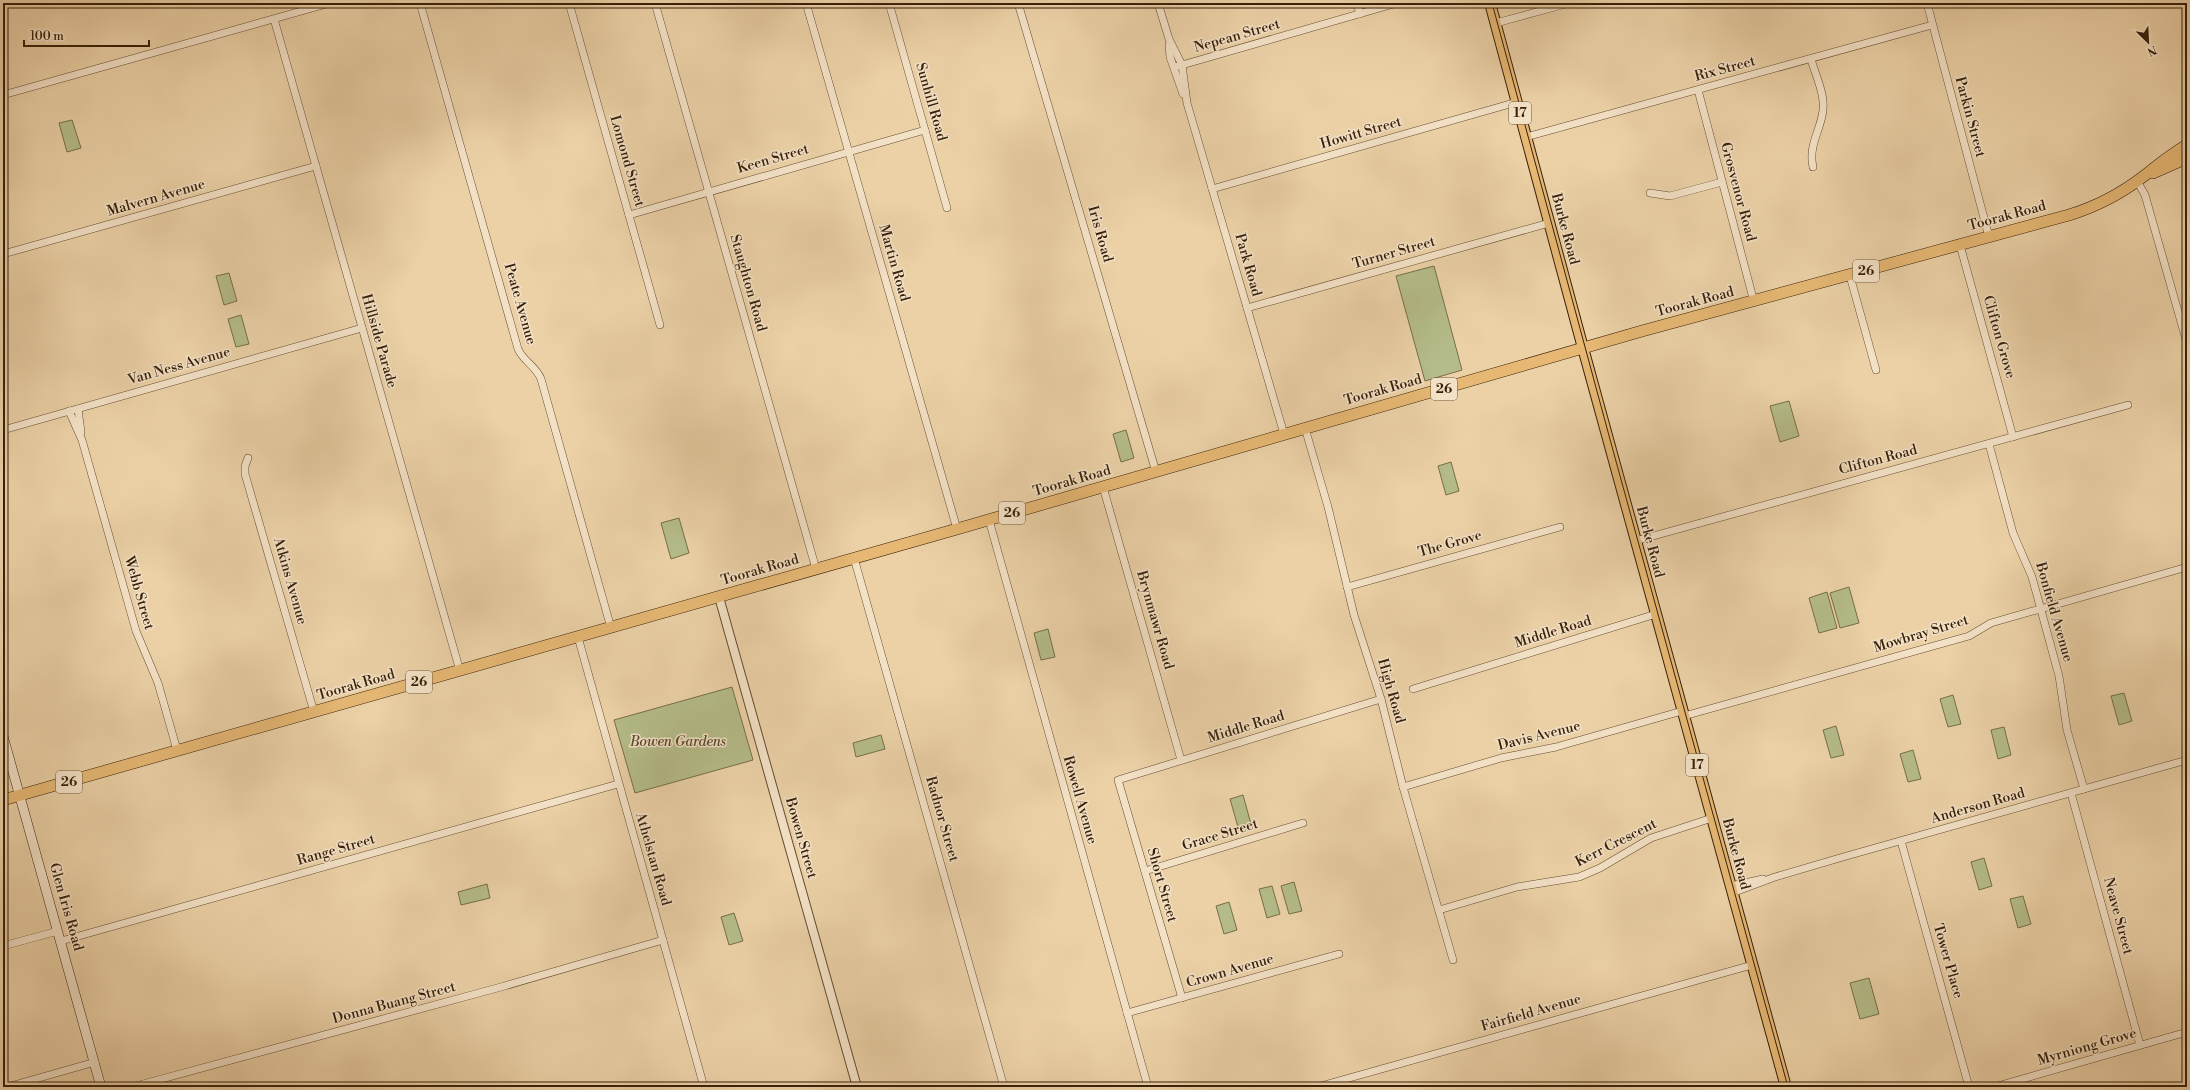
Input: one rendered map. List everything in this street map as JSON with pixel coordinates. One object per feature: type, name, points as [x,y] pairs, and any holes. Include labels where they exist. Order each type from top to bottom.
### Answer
[{"type":"highway","name":"Toorak Road","points":[[2140,179],[2171,154],[2187,145]]},
{"type":"highway","name":"Toorak Road","points":[[3,800],[989,520],[1583,348],[1850,276],[2081,211],[2140,179],[2187,158]]},
{"type":"main road","name":"Burke Road","points":[[1490,3],[1635,541],[1786,1087]]},
{"type":"main road","name":"Glen Iris Road","points":[[3,736],[102,1087]]},
{"type":"street","points":[[3,96],[330,3]]},
{"type":"street","name":"Peate Avenue","points":[[420,3],[518,349],[524,358],[537,370],[540,379],[611,628]]},
{"type":"street","name":"Lomond Street","points":[[570,3],[660,325]]},
{"type":"street","name":"Staughton Road","points":[[655,3],[816,569]]},
{"type":"street","name":"Martin Road","points":[[806,3],[957,529]]},
{"type":"street","name":"Sunhill Road","points":[[889,3],[947,208]]},
{"type":"street","name":"Iris Road","points":[[1018,3],[1156,472]]},
{"type":"street","name":"Park Road","points":[[1158,3],[1169,39],[1170,57],[1179,66],[1179,86],[1187,102],[1284,434]]},
{"type":"street","points":[[1357,3],[1360,14]]},
{"type":"street","name":"Nepean Street","points":[[1179,66],[1397,3]]},
{"type":"street","points":[[1496,23],[1568,3]]},
{"type":"street","name":"Parkin Street","points":[[1927,3],[1988,237]]},
{"type":"street","name":"Hillside Parade","points":[[274,19],[460,671]]},
{"type":"street","name":"Rix Street","points":[[1526,137],[1932,25]]},
{"type":"street","points":[[1811,59],[1823,106],[1814,136],[1812,156],[1813,167]]},
{"type":"street","name":"Grosvenor Road","points":[[1698,90],[1754,302]]},
{"type":"street","name":"Howitt Street","points":[[1212,189],[1517,102]]},
{"type":"street","name":"Keen Street","points":[[629,215],[925,130]]},
{"type":"street","name":"Malvern Avenue","points":[[3,254],[316,166]]},
{"type":"street","points":[[2140,179],[2187,342]]},
{"type":"street","points":[[1650,193],[1670,196],[1722,182]]},
{"type":"street","name":"Turner Street","points":[[1247,308],[1549,223]]},
{"type":"street","name":"Clifton Grove","points":[[1960,245],[2013,436]]},
{"type":"street","points":[[1850,276],[1876,370]]},
{"type":"street","points":[[2180,317],[2187,313]]},
{"type":"street","name":"Van Ness Avenue","points":[[3,430],[362,328]]},
{"type":"street","name":"Clifton Road","points":[[1635,541],[2128,405]]},
{"type":"street","name":"Webb Street","points":[[78,409],[82,440],[136,632],[158,683],[177,750]]},
{"type":"street","name":"Webb Street","points":[[69,411],[82,440]]},
{"type":"street","name":"High Road","points":[[1305,428],[1328,507],[1347,587],[1381,699],[1403,787],[1453,960]]},
{"type":"street","name":"Bonfield Avenue","points":[[1988,444],[2013,533],[2030,570],[2062,685],[2067,730],[2084,789]]},
{"type":"street","name":"Atkins Avenue","points":[[248,458],[245,466],[245,474],[314,712]]},
{"type":"street","name":"Brynmawr Road","points":[[1103,487],[1181,760]]},
{"type":"street","name":"Rowell Avenue","points":[[989,520],[1148,1087]]},
{"type":"street","name":"The Grove","points":[[1347,587],[1560,527]]},
{"type":"street","name":"Radnor Street","points":[[854,558],[1004,1087]]},
{"type":"street","name":"Mowbray Street","points":[[1683,713],[1969,636],[1990,623],[2187,567]]},
{"type":"street","name":"Bowen Street","points":[[719,597],[857,1087]]},
{"type":"street","name":"Middle Road","points":[[1413,689],[1656,614]]},
{"type":"street","name":"Athelstan Road","points":[[578,637],[704,1087]]},
{"type":"street","name":"Middle Road","points":[[1118,780],[1381,699]]},
{"type":"street","name":"Davis Avenue","points":[[1403,787],[1501,758],[1550,749],[1683,713]]},
{"type":"street","name":"Anderson Road","points":[[1731,890],[2187,760]]},
{"type":"street","name":"Short Street","points":[[1118,780],[1182,998]]},
{"type":"street","name":"Range Street","points":[[61,941],[618,784]]},
{"type":"street","name":"Neave Street","points":[[2071,793],[2140,1046]]},
{"type":"street","name":"Kerr Crescent","points":[[1439,910],[1517,887],[1579,877],[1600,868],[1641,842],[1655,836],[1712,818]]},
{"type":"street","name":"Grace Street","points":[[1145,871],[1303,823]]},
{"type":"street","name":"Tower Place","points":[[1901,841],[1969,1087]]},
{"type":"street","points":[[3,946],[58,931]]},
{"type":"street","name":"Donna Buang Street","points":[[132,1087],[501,987],[663,940]]},
{"type":"street","name":"Crown Avenue","points":[[1127,1013],[1339,954]]},
{"type":"street","name":"Fairfield Avenue","points":[[1317,1087],[1752,964]]},
{"type":"street","name":"Myrniong Grove","points":[[1994,1087],[2187,1032]]},
{"type":"street","points":[[7,1087],[95,1062]]},
{"type":"green space","points":[[72,120],[81,148],[67,152],[59,123]]},
{"type":"green space","points":[[1434,266],[1462,370],[1425,381],[1396,276]]},
{"type":"green space","points":[[229,273],[237,301],[224,305],[216,276]]},
{"type":"green space","points":[[241,315],[249,344],[236,347],[228,319]]},
{"type":"green space","points":[[1789,401],[1799,436],[1780,442],[1770,406]]},
{"type":"green space","points":[[1126,430],[1134,458],[1121,462],[1113,434]]},
{"type":"green space","points":[[1451,462],[1459,491],[1446,495],[1438,466]]},
{"type":"green space","points":[[679,518],[689,553],[671,559],[661,523]]},
{"type":"green space","points":[[1849,587],[1859,623],[1840,628],[1830,593]]},
{"type":"green space","points":[[1827,592],[1837,628],[1819,633],[1809,598]]},
{"type":"green space","points":[[1048,629],[1055,657],[1041,660],[1034,633]]},
{"type":"green space","name":"Bowen Gardens","points":[[732,687],[753,760],[635,793],[614,720]]},
{"type":"green space","points":[[2124,693],[2132,721],[2119,725],[2111,696]]},
{"type":"green space","points":[[1953,695],[1961,724],[1948,727],[1940,699]]},
{"type":"green space","points":[[1836,726],[1844,755],[1831,758],[1823,730]]},
{"type":"green space","points":[[2004,727],[2011,755],[1998,759],[1991,730]]},
{"type":"green space","points":[[881,735],[885,749],[856,757],[853,743]]},
{"type":"green space","points":[[1913,750],[1921,779],[1908,782],[1900,754]]},
{"type":"green space","points":[[1243,795],[1251,824],[1238,827],[1230,799]]},
{"type":"green space","points":[[1984,858],[1992,886],[1979,890],[1971,862]]},
{"type":"green space","points":[[1294,882],[1302,911],[1289,914],[1281,886]]},
{"type":"green space","points":[[487,884],[490,898],[461,905],[458,892]]},
{"type":"green space","points":[[1272,886],[1280,914],[1267,918],[1259,889]]},
{"type":"green space","points":[[2023,896],[2031,924],[2018,928],[2010,899]]},
{"type":"green space","points":[[1229,902],[1237,930],[1224,934],[1216,906]]},
{"type":"green space","points":[[734,913],[743,941],[729,945],[721,917]]},
{"type":"green space","points":[[1869,978],[1879,1014],[1860,1019],[1850,983]]},
{"type":"tram line","points":[[1492,3],[1788,1087]]}]
